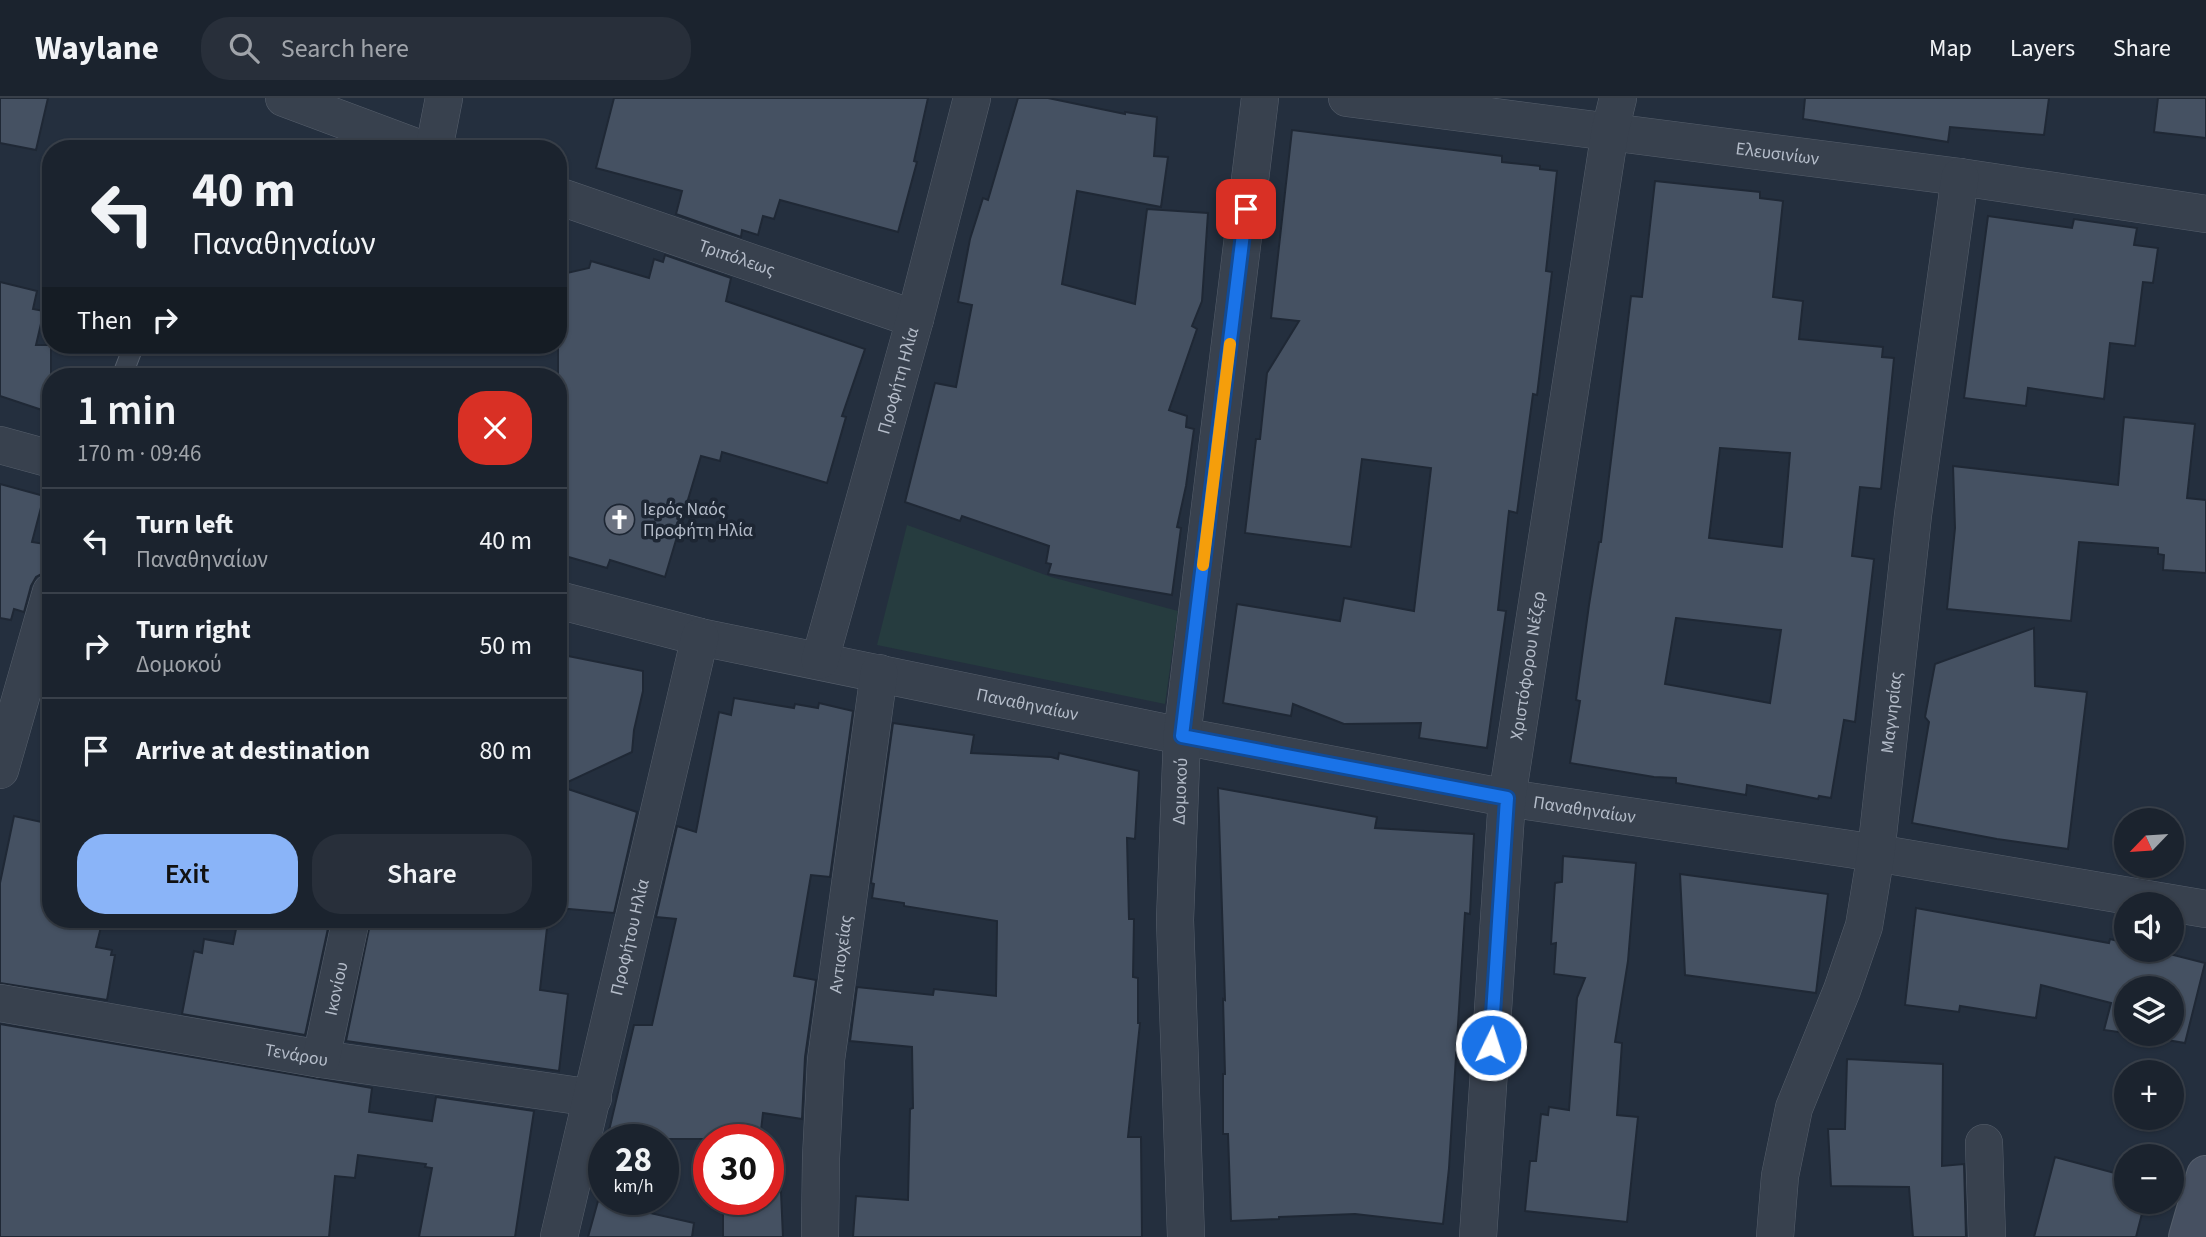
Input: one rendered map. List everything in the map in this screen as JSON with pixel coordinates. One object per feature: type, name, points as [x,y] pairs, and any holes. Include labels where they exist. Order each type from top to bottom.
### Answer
[{"type":"street","points":[[284,98],[397,140]]},
{"type":"street","points":[[436,140],[444,98]]},
{"type":"street","name":"Προφήτη Ηλία","points":[[820,660],[915,319],[972,98]]},
{"type":"street","name":"Δομοκού","points":[[1186,1237],[1175,920],[1182,736],[1260,98]]},
{"type":"street","name":"Ελευσινίων","points":[[1347,98],[1614,114],[1960,177],[2206,214]]},
{"type":"street","name":"Χριστόφορου Νέζερ","points":[[1478,1237],[1507,798],[1614,114]]},
{"type":"street","name":"Μαγνησίας","points":[[1775,1237],[1780,1176],[1794,1108],[1842,990],[1864,926],[1876,853],[1913,515],[1960,177]]},
{"type":"street","name":"Τριπόλεως","points":[[567,200],[915,319]]},
{"type":"street","points":[[0,445],[42,457]]},
{"type":"street","name":"Παναθηναίων","points":[[567,602],[700,637],[1182,736],[1507,798],[1876,853],[2206,909]]},
{"type":"street","points":[[0,770],[42,623]]},
{"type":"street","name":"Προφήτου Ηλία","points":[[559,1237],[700,637]]},
{"type":"street","name":"Αντιοχείας","points":[[820,1237],[826,1060],[880,673]]},
{"type":"street","name":"Ικονίου","points":[[321,1059],[349,928]]},
{"type":"street","name":"Τενάρου","points":[[0,1003],[321,1059],[593,1098]]},
{"type":"street","points":[[1984,1143],[1987,1237]]},
{"type":"street","points":[[2188,1237],[2206,1175]]},
{"type":"green space","points":[[907,525],[1051,577],[1178,611],[1165,704],[877,645]]},
{"type":"building","points":[[0,98],[48,98],[36,150],[0,143]]},
{"type":"building","points":[[614,98],[928,98],[914,161],[917,162],[898,232],[780,200],[774,219],[763,216],[758,235],[742,230],[741,237],[676,214],[682,191],[596,168]]},
{"type":"building","points":[[1018,98],[1048,98],[1125,114],[1157,117],[1154,156],[1168,157],[1161,207],[1077,191],[1062,284],[1135,304],[1147,209],[1208,213],[1202,301],[1192,326],[1197,329],[1169,410],[1187,416],[1186,427],[1194,429],[1177,527],[1181,528],[1172,595],[1048,574],[1051,564],[1046,563],[1049,546],[962,516],[960,521],[905,502],[935,383],[956,387],[972,305],[958,302],[970,239],[983,198],[988,200]]},
{"type":"building","points":[[1805,98],[2049,98],[2044,135],[1950,127],[1948,142],[1803,119]]},
{"type":"building","points":[[2158,98],[2206,98],[2206,138],[2154,132]]},
{"type":"building","points":[[1292,130],[1502,156],[1502,162],[1540,166],[1540,169],[1557,171],[1546,271],[1552,272],[1537,395],[1533,394],[1517,513],[1509,511],[1498,610],[1506,611],[1487,748],[1419,738],[1421,723],[1344,724],[1293,704],[1291,716],[1223,703],[1237,604],[1340,621],[1344,598],[1414,611],[1431,468],[1362,459],[1351,547],[1245,533],[1267,373],[1299,321],[1271,318]]},
{"type":"building","points":[[1655,181],[1760,192],[1760,198],[1783,201],[1773,297],[1803,301],[1799,339],[1883,347],[1882,357],[1894,358],[1881,489],[1860,487],[1852,556],[1874,559],[1855,722],[1844,720],[1831,798],[1819,796],[1818,799],[1747,785],[1746,795],[1676,783],[1676,778],[1570,763],[1580,701],[1576,700],[1601,542],[1631,296],[1642,297]],"holes":[[[1720,448],[1790,453],[1782,547],[1709,538]],[[1676,618],[1781,630],[1770,703],[1665,684]]]},
{"type":"building","points":[[1988,216],[2072,228],[2074,219],[2137,228],[2134,245],[2158,248],[2153,283],[2143,282],[2135,346],[2110,343],[2104,399],[2028,388],[2026,406],[1964,398]]},
{"type":"building","points":[[665,255],[731,278],[726,301],[865,349],[842,416],[846,417],[827,483],[722,452],[720,461],[701,456],[665,577],[610,560],[607,568],[567,557],[567,368],[558,368],[558,354],[567,354],[567,273],[589,268],[591,261],[649,278],[654,259],[663,262]]},
{"type":"building","points":[[0,282],[37,291],[33,309],[42,311],[42,320],[36,345],[42,345],[42,354],[51,354],[51,368],[42,368],[42,410],[0,396]]},
{"type":"building","points":[[2124,417],[2195,424],[2187,498],[2206,500],[2206,573],[2163,570],[2164,555],[2158,554],[2158,548],[2079,542],[2071,621],[1947,609],[1955,528],[1953,466],[2118,485]]},
{"type":"building","points":[[0,484],[42,495],[32,542],[42,544],[42,574],[36,577],[31,586],[24,612],[14,609],[11,620],[0,618]]},
{"type":"building","points":[[2034,628],[2035,686],[2087,692],[2068,849],[1912,823],[1929,722],[1925,717],[1935,664]]},
{"type":"building","points":[[567,656],[643,671],[643,691],[632,752],[567,782]]},
{"type":"building","points":[[734,698],[794,708],[795,704],[818,708],[819,703],[853,711],[830,877],[811,875],[794,976],[816,980],[805,1057],[802,1119],[763,1113],[762,1124],[693,1124],[693,1139],[679,1139],[679,1124],[611,1124],[634,1025],[652,1025],[676,919],[656,917],[677,826],[696,832],[719,712],[731,715]]},
{"type":"building","points":[[893,723],[974,735],[971,753],[1058,759],[1059,753],[1139,771],[1135,839],[1127,838],[1129,919],[1134,919],[1133,977],[1138,978],[1140,1023],[1128,1137],[1141,1137],[1142,1237],[853,1237],[856,1196],[908,1200],[910,1109],[913,1108],[912,1047],[850,1041],[857,987],[933,995],[934,989],[996,996],[997,921],[872,898],[874,884],[871,883]]},
{"type":"building","points":[[1218,788],[1377,817],[1375,828],[1474,834],[1470,914],[1465,913],[1443,1224],[1355,1214],[1231,1221],[1228,1134],[1223,1134],[1223,999],[1225,1000]]},
{"type":"building","points":[[567,789],[637,812],[614,913],[567,909]]},
{"type":"building","points":[[14,816],[42,822],[42,928],[101,928],[96,947],[112,950],[111,955],[115,955],[107,1000],[0,983],[0,883]]},
{"type":"building","points":[[1563,856],[1636,863],[1628,961],[1615,1042],[1622,1043],[1617,1115],[1638,1117],[1627,1222],[1525,1211],[1530,1161],[1536,1161],[1541,1114],[1548,1115],[1549,1107],[1569,1110],[1577,998],[1585,978],[1554,974],[1556,943],[1551,944],[1555,883],[1562,882]]},
{"type":"building","points":[[1680,874],[1828,894],[1816,993],[1685,975]]},
{"type":"building","points":[[1916,908],[2109,943],[2110,939],[2114,940],[2114,962],[2184,962],[2184,958],[2205,963],[2185,1043],[2184,976],[2114,976],[2114,1031],[2104,1030],[2111,1003],[2041,985],[2036,1018],[1960,1006],[1959,1012],[1905,1005]]},
{"type":"building","points":[[236,928],[328,928],[305,1035],[182,1014],[194,951],[202,953],[204,939],[233,944]]},
{"type":"building","points":[[369,928],[547,928],[540,990],[568,994],[559,1071],[346,1041]]},
{"type":"building","points":[[0,1024],[372,1088],[369,1112],[432,1121],[436,1097],[534,1111],[515,1237],[419,1237],[432,1168],[425,1167],[426,1164],[358,1155],[355,1178],[335,1176],[329,1237],[0,1237]]},
{"type":"building","points":[[1847,1059],[1943,1064],[1942,1166],[1964,1164],[1966,1237],[1913,1237],[1909,1187],[1831,1186],[1828,1129],[1845,1129]]},
{"type":"building","points":[[2055,1157],[2114,1173],[2114,1214],[2142,1214],[2136,1237],[2034,1237]]},
{"type":"building","points":[[594,1215],[659,1215],[694,1223],[692,1237],[588,1237]]},
{"type":"building","points":[[723,1215],[782,1215],[783,1237],[723,1237]]},
{"type":"slow traffic","points":[[1203,565],[1230,344]]},
{"type":"place","name":"Ιερός Ναός Προφήτη Ηλία","points":[[620,519]]},
{"type":"route","points":[[1246,209],[1182,736],[1507,798],[1491,1045]]}]
